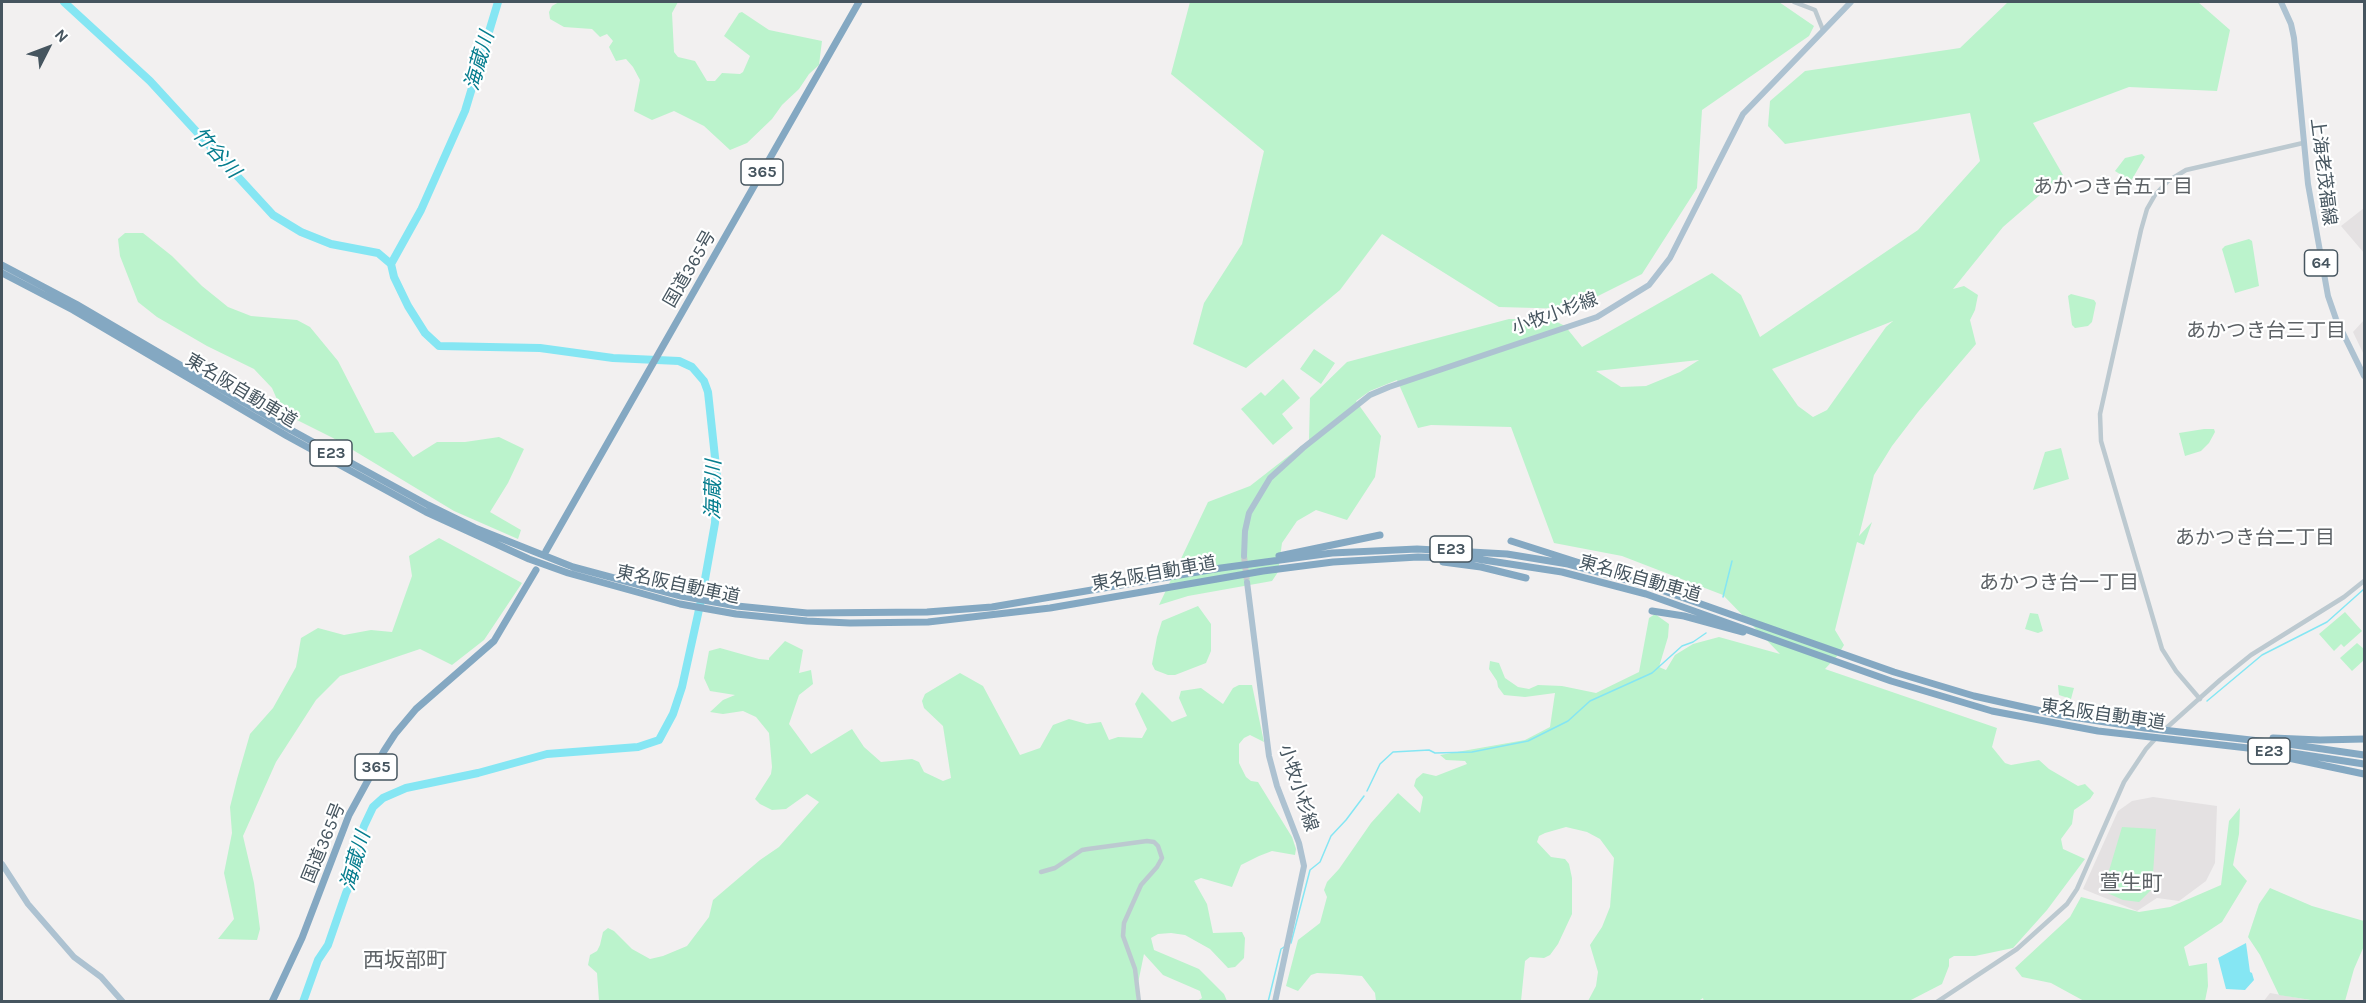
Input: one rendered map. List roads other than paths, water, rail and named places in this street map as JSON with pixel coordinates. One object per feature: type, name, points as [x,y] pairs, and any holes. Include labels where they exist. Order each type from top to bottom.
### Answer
[{"type":"highway","name":"国道365号","points":[[546,551],[860,2]]},
{"type":"highway","name":"東名阪自動車道","points":[[2,265],[76,304],[428,506],[475,528],[573,567],[680,600]]},
{"type":"highway","name":"東名阪自動車道","points":[[2,273],[73,310],[307,448],[426,512],[520,555],[568,573],[680,600],[736,610],[850,623],[946,620],[1050,608],[1263,571],[1333,562],[1389,558],[1477,560],[1562,572],[1657,597],[1927,693],[1992,711],[2063,726],[2139,737],[2364,764]]},
{"type":"highway","points":[[1221,568],[1380,535]]},
{"type":"highway","points":[[1511,541],[1650,586]]},
{"type":"highway","name":"東名阪自動車道","points":[[736,610],[839,614],[964,610],[1221,568],[1363,550],[1449,549],[1537,558],[1593,570],[1650,586],[1931,684],[2018,707],[2145,728],[2364,755]]},
{"type":"highway","points":[[1389,558],[1464,564],[1526,578]]},
{"type":"highway","name":"国道365号","points":[[272,1002],[302,938],[349,815],[384,751],[416,709],[494,641],[536,570]]},
{"type":"highway","points":[[1652,611],[1684,616],[1789,645]]},
{"type":"highway","points":[[2214,736],[2320,740],[2364,739]]},
{"type":"highway","points":[[2212,744],[2364,774]]},
{"type":"main road","name":"小牧小杉線","points":[[1244,556],[1245,531],[1249,513],[1270,478],[1303,448],[1371,395],[1597,317],[1649,285],[1670,258],[1743,114],[1851,2]]},
{"type":"main road","name":"上海老茂福線","points":[[2281,2],[2294,38],[2303,143],[2313,222],[2328,296],[2364,376]]},
{"type":"main road","name":"小牧小杉線","points":[[1247,582],[1269,756],[1277,786],[1303,855],[1302,879],[1275,1002]]},
{"type":"main road","points":[[2,864],[28,904],[74,957],[101,977],[123,1002]]},
{"type":"street","points":[[1794,2],[1815,10],[1823,30]]},
{"type":"street","points":[[2200,699],[2172,666],[2158,637],[2101,441],[2100,414],[2146,209],[2155,195],[2168,181],[2186,170],[2303,143]]},
{"type":"street","points":[[1937,1002],[2017,949],[2067,904],[2077,889],[2129,773],[2150,744],[2251,655],[2344,597],[2364,581]]},
{"type":"street","points":[[1041,872],[1055,868],[1082,850],[1147,841],[1154,842],[1158,846],[1162,858],[1142,885],[1124,923],[1123,936],[1135,969],[1138,1002]]},
{"type":"water","points":[[2246,943],[2250,972],[2254,980],[2245,990],[2226,989],[2218,958]]},
{"type":"waterway","name":"竹谷川","points":[[64,2],[150,81],[273,215],[301,232],[331,244],[378,253],[391,264]]},
{"type":"waterway","name":"海蔵川","points":[[303,1002],[318,960],[328,945],[346,893],[358,868],[356,850],[373,807],[383,798],[406,788],[478,773],[547,754],[638,747],[659,740],[673,714],[682,687],[702,596],[715,523],[717,476],[708,392],[704,381],[692,367],[679,361],[613,358],[540,348],[439,346],[425,333],[394,277],[391,264],[421,210],[465,111],[498,2]]},
{"type":"waterway","points":[[1723,597],[1732,561]]},
{"type":"waterway","points":[[2207,701],[2262,655],[2327,622],[2364,589]]},
{"type":"waterway","points":[[1367,791],[1380,764],[1393,752],[1429,750],[1435,753],[1472,752],[1528,741],[1568,721],[1590,701],[1652,673],[1682,646],[1706,633]]},
{"type":"waterway","points":[[1291,943],[1310,870],[1320,862],[1331,836],[1364,796]]},
{"type":"waterway","points":[[1268,1002],[1281,949],[1284,947]]},
{"type":"tunnel","points":[[1244,556],[1247,582]]},
{"type":"district","name":"あかつき台五丁目","points":[[2113,187]]},
{"type":"district","name":"あかつき台三丁目","points":[[2266,331]]},
{"type":"district","name":"あかつき台二丁目","points":[[2255,538]]},
{"type":"district","name":"あかつき台一丁目","points":[[2059,583]]},
{"type":"district","name":"萱生町","points":[[2131,884]]},
{"type":"district","name":"西坂部町","points":[[405,961]]}]
